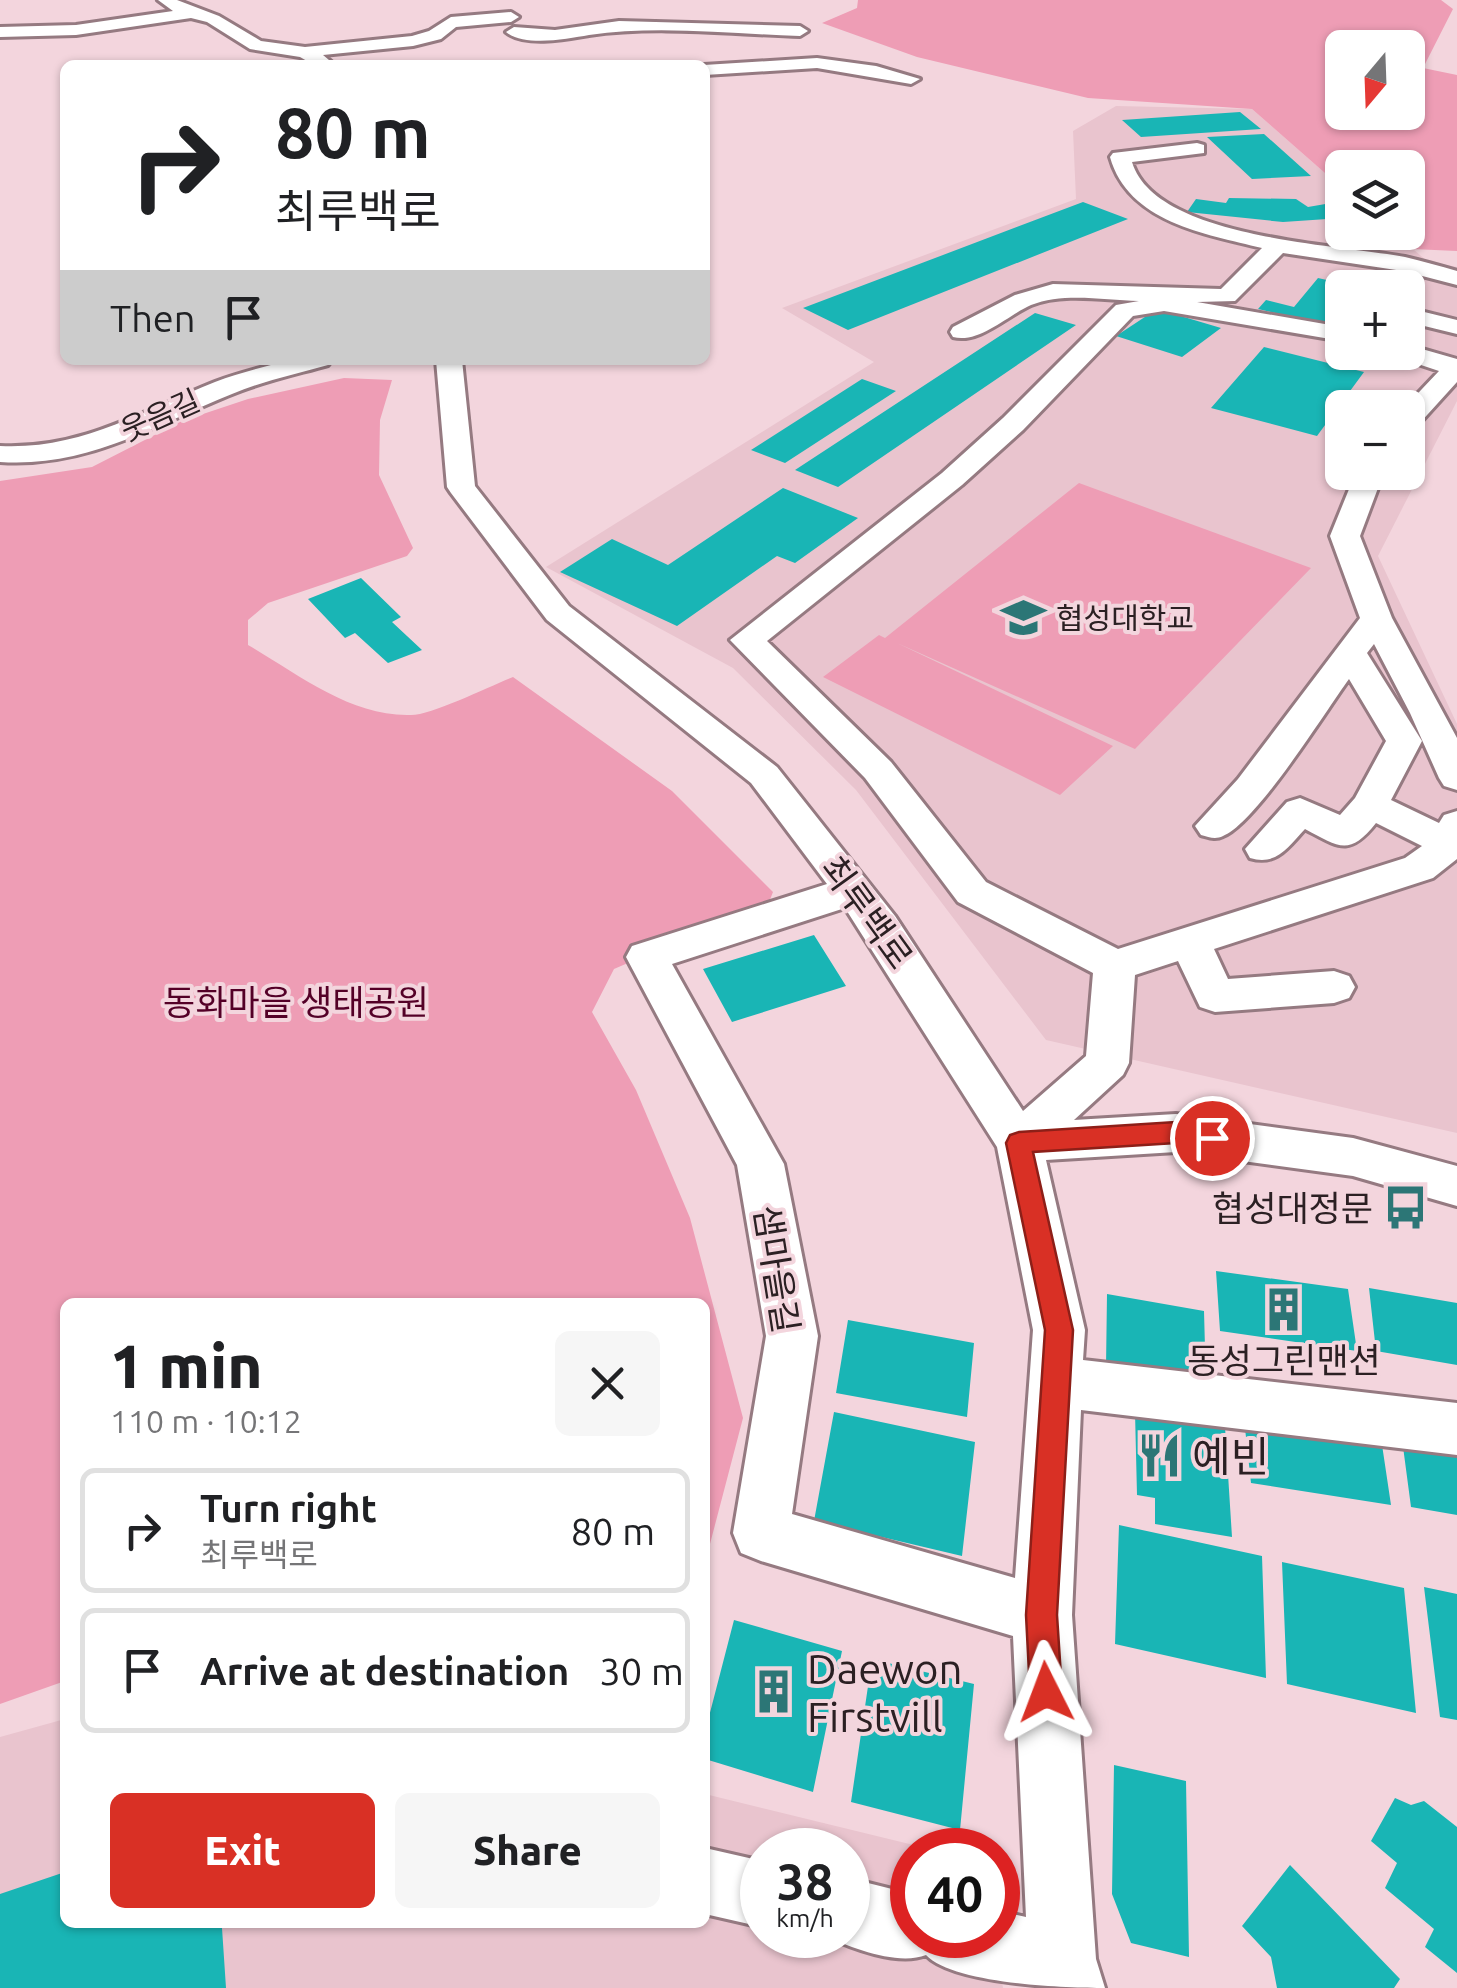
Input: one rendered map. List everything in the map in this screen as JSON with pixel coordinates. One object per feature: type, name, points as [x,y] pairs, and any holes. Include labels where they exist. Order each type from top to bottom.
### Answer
[{"type":"street","points":[[166,0],[213,19],[256,45],[305,52],[413,41],[435,35],[451,22],[555,35],[619,26],[800,32]]},
{"type":"street","points":[[495,0],[513,32]]},
{"type":"street","points":[[8,32],[39,11]]},
{"type":"street","points":[[8,32],[141,27],[192,13]]},
{"type":"street","points":[[780,31],[797,44],[789,66]]},
{"type":"street","points":[[305,52],[318,60]]},
{"type":"street","points":[[710,70],[848,65],[911,80]]},
{"type":"street","points":[[1197,149],[1120,158],[1121,173],[1132,192],[1198,225],[1278,245],[1406,264],[1457,278]]},
{"type":"street","points":[[1121,173],[1219,166]]},
{"type":"street","points":[[962,332],[1024,300],[1053,291],[1228,296],[1278,245]]},
{"type":"street","points":[[1246,280],[1264,302]]},
{"type":"street","points":[[1325,327],[1264,302],[1164,304],[1125,310],[1014,424],[952,479],[747,640],[878,770],[972,892],[1115,966],[1419,868],[1454,834],[1370,805]]},
{"type":"street","points":[[1425,319],[1457,327]]},
{"type":"street","points":[[1425,358],[1456,367],[1425,401]]},
{"type":"street","name":"웃음길","points":[[0,454],[41,455],[88,447],[218,390],[301,365]]},
{"type":"street","name":"최루백로","points":[[450,365],[462,487],[558,613],[764,775],[881,926],[1019,1143]]},
{"type":"street","points":[[1363,490],[1345,536],[1376,618],[1428,713],[1457,778]]},
{"type":"street","points":[[1214,826],[1251,788],[1352,656],[1376,618]]},
{"type":"street","points":[[1251,788],[1346,834],[1370,805],[1404,741],[1352,656]]},
{"type":"street","points":[[1264,849],[1300,812]]},
{"type":"street","name":"샘마을길","points":[[854,890],[647,957],[760,1164],[792,1336],[760,1533],[1042,1615]]},
{"type":"street","points":[[1189,941],[1215,996],[1334,987]]},
{"type":"street","points":[[1019,1143],[1106,1063],[1115,966]]},
{"type":"street","points":[[1019,1143],[1176,1132],[1354,1157],[1457,1186]]},
{"type":"street","points":[[1019,1143],[1059,1330],[1042,1615],[1066,1974],[1019,1958]]},
{"type":"street","points":[[1058,1382],[1457,1429]]},
{"type":"street","points":[[710,1882],[740,1889]]},
{"type":"shaded area","name":"협성대학교","points":[[1116,106],[1252,109],[1325,173],[1325,250],[1414,250],[1427,261],[1457,267],[1457,401],[1425,464],[1425,390],[1325,390],[1325,490],[1412,490],[1378,556],[1457,724],[1457,1133],[1046,1040],[856,790],[733,668],[546,567],[874,362],[782,308],[1076,199],[1073,131]]},
{"type":"shaded area","points":[[60,1720],[60,1928],[710,1928],[710,1795],[844,1828],[740,1828],[740,1958],[870,1958],[870,1834],[890,1839],[890,1958],[998,1958],[1003,1988],[0,1988],[0,1737]]},
{"type":"green space","points":[[858,0],[1441,0],[1453,9],[1425,64],[1425,30],[1325,30],[1325,130],[1425,130],[1425,68],[1457,75],[1457,251],[1425,250],[1425,150],[1325,150],[1325,173],[1252,109],[1088,98],[917,57],[822,23],[857,8]]},
{"type":"green space","name":"동화마을 생태공원","points":[[344,378],[392,380],[380,420],[379,475],[413,548],[407,556],[268,603],[248,620],[248,645],[326,692],[389,714],[420,714],[513,677],[672,791],[773,892],[769,902],[614,969],[592,1012],[636,1090],[690,1218],[743,1418],[710,1544],[710,1298],[60,1298],[60,1683],[0,1704],[0,481],[92,467],[182,421],[248,399]]},
{"type":"green space","points":[[1079,483],[1311,568],[1135,749],[897,643],[1113,746],[1060,795],[823,677],[879,635],[885,638]]},
{"type":"building","points":[[1240,112],[1261,129],[1141,137],[1122,120]]},
{"type":"building","points":[[1264,134],[1311,176],[1252,179],[1207,137]]},
{"type":"building","points":[[1229,198],[1296,199],[1308,207],[1325,204],[1325,219],[1283,222],[1187,212],[1196,199],[1226,203]]},
{"type":"building","points":[[1083,202],[1128,219],[848,330],[803,308]]},
{"type":"building","points":[[1318,278],[1325,280],[1325,325],[1258,309],[1266,300],[1294,307]]},
{"type":"building","points":[[1157,309],[1221,328],[1182,357],[1116,336]]},
{"type":"building","points":[[1035,313],[1076,325],[838,487],[795,470]]},
{"type":"building","points":[[1264,347],[1325,362],[1325,370],[1364,372],[1351,390],[1325,390],[1325,425],[1317,436],[1211,408]]},
{"type":"building","points":[[862,379],[896,391],[785,463],[751,450]]},
{"type":"building","points":[[783,488],[858,518],[795,563],[777,556],[677,626],[560,572],[612,539],[668,565]]},
{"type":"building","points":[[361,578],[401,617],[392,622],[422,650],[388,663],[355,633],[345,638],[308,599]]},
{"type":"building","points":[[814,935],[846,986],[732,1022],[703,969]]},
{"type":"building","name":"동성그린맨션","points":[[1216,1271],[1348,1289],[1357,1351],[1220,1331]]},
{"type":"building","points":[[1369,1288],[1457,1303],[1457,1365],[1376,1351]]},
{"type":"building","points":[[1107,1294],[1204,1311],[1206,1385],[1106,1367]]},
{"type":"building","points":[[848,1320],[974,1343],[967,1417],[836,1393]]},
{"type":"building","points":[[834,1412],[975,1442],[962,1556],[814,1521]]},
{"type":"building","points":[[1135,1412],[1225,1427],[1232,1537],[1155,1524],[1155,1498],[1137,1495]]},
{"type":"building","points":[[1244,1419],[1381,1438],[1391,1505],[1251,1483]]},
{"type":"building","points":[[1402,1439],[1457,1449],[1457,1515],[1411,1507]]},
{"type":"building","points":[[1119,1525],[1262,1556],[1266,1678],[1115,1644]]},
{"type":"building","points":[[1282,1562],[1404,1588],[1416,1713],[1287,1684]]},
{"type":"building","points":[[1424,1587],[1457,1594],[1457,1720],[1440,1717]]},
{"type":"building","name":"Daewon Firstvill","points":[[734,1620],[842,1651],[813,1792],[710,1761],[710,1713]]},
{"type":"building","points":[[872,1659],[974,1684],[960,1828],[851,1802]]},
{"type":"building","points":[[1114,1765],[1186,1781],[1189,1957],[1131,1943],[1112,1894]]},
{"type":"building","points":[[1395,1798],[1411,1805],[1424,1801],[1457,1827],[1457,1973],[1425,1947],[1434,1929],[1385,1888],[1397,1863],[1371,1841]]},
{"type":"building","points":[[1290,1865],[1400,1979],[1394,1988],[1277,1988],[1271,1957],[1242,1926]]},
{"type":"building","points":[[60,1874],[60,1928],[222,1928],[226,1988],[0,1988],[0,1894]]},
{"type":"place","name":"협성대학교","points":[[1023,618]]},
{"type":"place","name":"협성대정문","points":[[1406,1208]]},
{"type":"place","name":"동성그린맨션","points":[[1284,1310]]},
{"type":"place","name":"예빈","points":[[1159,1456]]},
{"type":"place","name":"Daewon Firstvill","points":[[774,1692]]},
{"type":"route","points":[[1046,1692],[1042,1615],[1059,1330],[1019,1143],[1176,1132],[1212,1138]]}]
